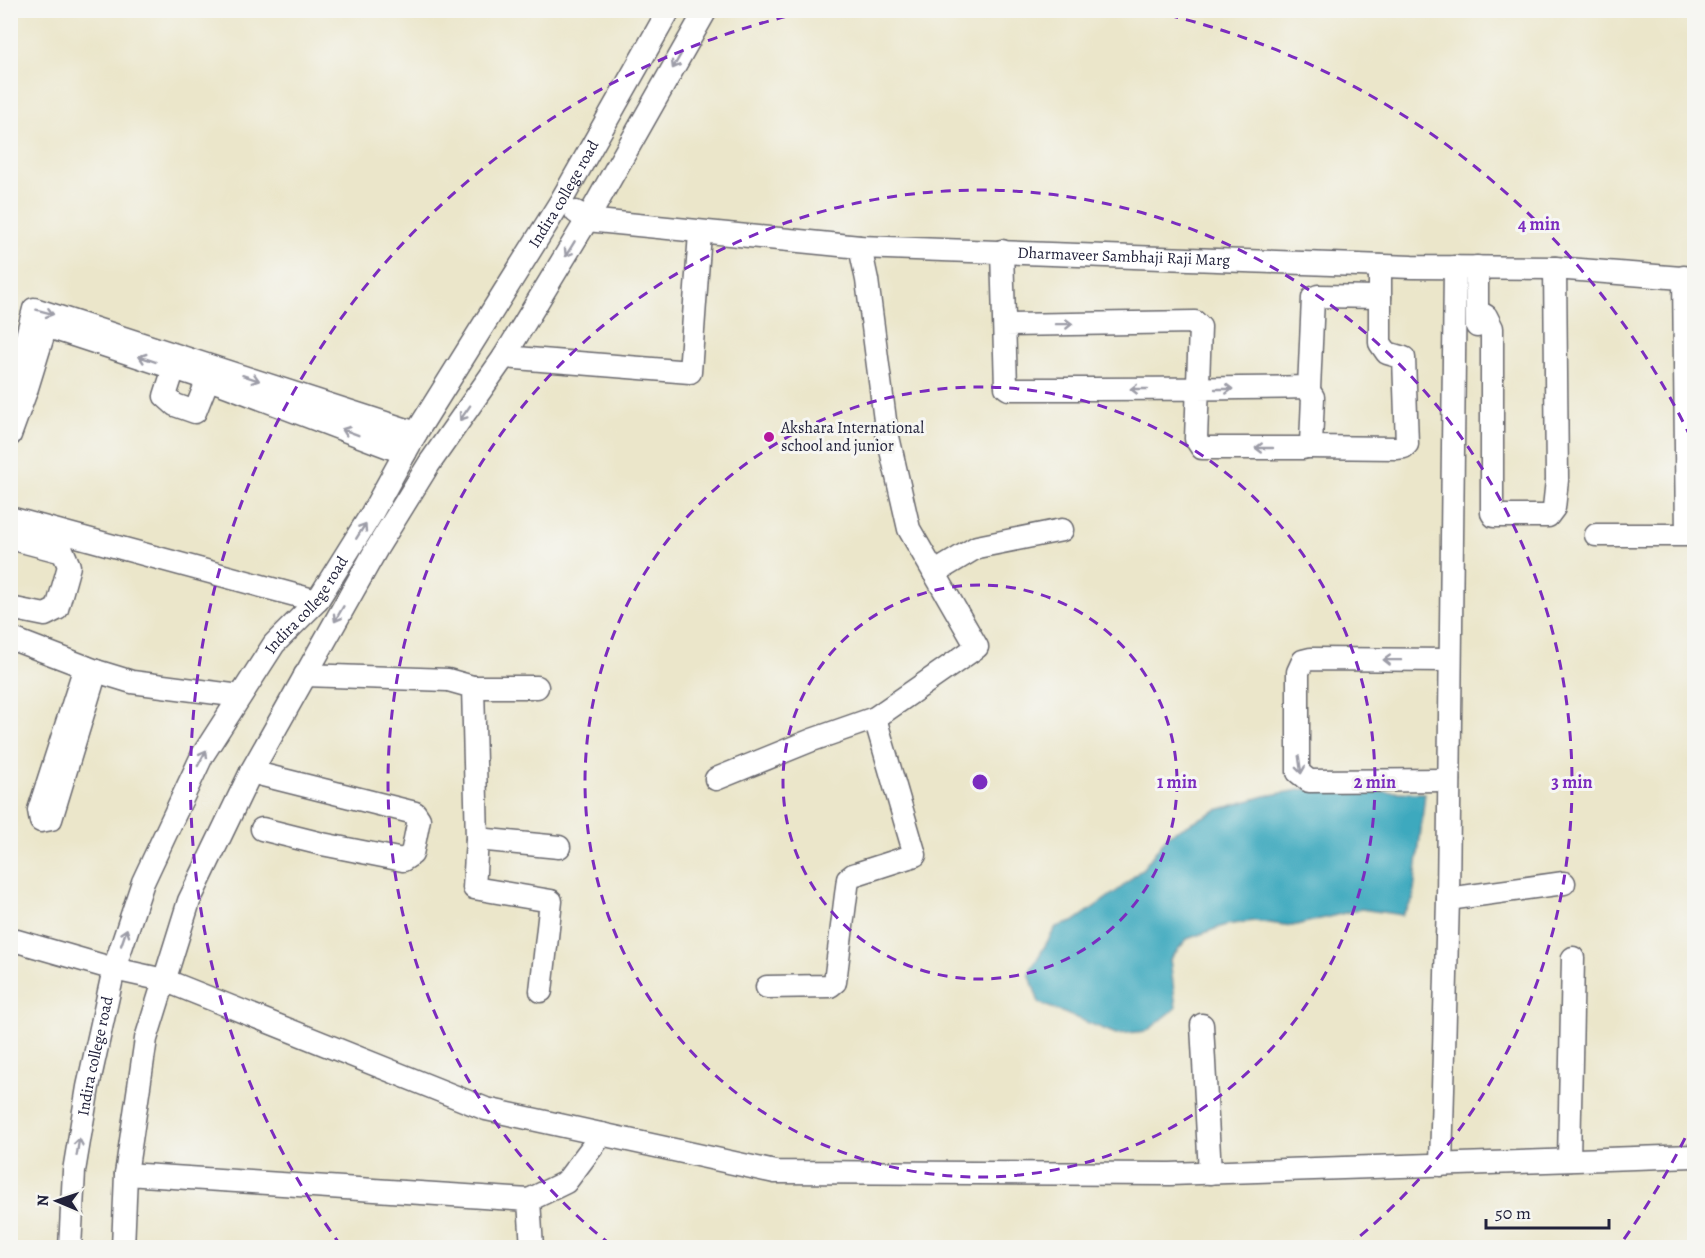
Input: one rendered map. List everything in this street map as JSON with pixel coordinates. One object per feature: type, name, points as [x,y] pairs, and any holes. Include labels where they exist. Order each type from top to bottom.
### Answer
[{"type":"street","name":"Indira college road","points":[[70,1248],[74,1171],[88,1087],[114,969],[143,882],[202,756],[274,644],[317,601],[372,513],[416,433],[561,201],[669,10]]},
{"type":"street","name":"Indira college road","points":[[123,1248],[126,1174],[146,1039],[189,901],[251,772],[305,675],[429,464],[504,357],[587,220],[706,10]]},
{"type":"street","name":"Dharmaveer Sambhaji Raji Marg","points":[[561,201],[587,220],[700,233],[860,247],[1380,266],[1555,268],[1689,278]]},
{"type":"street","points":[[504,357],[690,372],[700,233]]},
{"type":"street","points":[[716,779],[812,740],[875,718],[977,647],[909,529],[886,428],[867,280],[860,247]]},
{"type":"street","points":[[1002,251],[1006,384],[1009,389],[1309,389]]},
{"type":"street","points":[[1005,325],[1195,322],[1200,327],[1196,439],[1202,448],[1404,447],[1407,444],[1406,368],[1404,358],[1387,353],[1382,349],[1380,266]]},
{"type":"street","points":[[1466,267],[1477,311],[1486,316],[1492,328],[1492,503],[1494,516],[1548,516],[1554,508],[1557,480],[1555,268]]},
{"type":"street","points":[[1441,1165],[1448,899],[1450,660],[1466,267]]},
{"type":"street","points":[[1596,535],[1687,535],[1689,278]]},
{"type":"street","points":[[1308,447],[1312,439],[1313,406],[1309,389],[1312,298],[1318,296],[1380,297]]},
{"type":"street","points":[[26,391],[14,387],[34,309],[217,377],[405,453]]},
{"type":"street","points":[[10,435],[46,326],[174,368],[217,377],[416,433]]},
{"type":"street","points":[[174,368],[165,396],[175,405],[195,412],[217,377]]},
{"type":"street","points":[[1492,503],[1533,504],[1538,499]]},
{"type":"street","points":[[10,518],[71,548],[317,601]]},
{"type":"street","points":[[934,573],[976,547],[1062,530]]},
{"type":"street","points":[[10,538],[63,552],[71,548]]},
{"type":"street","points":[[10,608],[45,615],[57,609],[69,566],[71,548]]},
{"type":"street","points":[[12,644],[132,682],[240,696]]},
{"type":"street","points":[[1449,780],[1309,781],[1303,777],[1298,772],[1298,672],[1303,661],[1311,659],[1450,660]]},
{"type":"street","points":[[90,669],[51,819],[41,821],[39,810],[90,669]]},
{"type":"street","points":[[305,675],[448,680],[473,687],[537,687]]},
{"type":"street","points":[[473,687],[477,839],[465,887],[551,901],[541,990]]},
{"type":"street","points":[[766,987],[830,986],[834,982],[848,879],[853,874],[915,855],[875,718]]},
{"type":"street","points":[[251,772],[415,813],[419,819],[412,854],[403,860],[262,829]]},
{"type":"street","points":[[477,839],[559,847]]},
{"type":"street","points":[[1448,899],[1564,883]]},
{"type":"street","points":[[10,939],[114,969],[164,980],[486,1109],[775,1172],[1210,1173],[1695,1156]]},
{"type":"street","points":[[1569,1160],[1574,958]]},
{"type":"street","points":[[1202,1025],[1210,1173]]},
{"type":"street","points":[[126,1174],[529,1200],[566,1182],[602,1134]]},
{"type":"street","points":[[529,1200],[532,1248]]},
{"type":"water","points":[[1305,789],[1425,793],[1413,900],[1402,915],[1361,909],[1292,926],[1254,921],[1226,925],[1187,939],[1170,959],[1176,1008],[1147,1031],[1116,1034],[1039,1003],[1029,973],[1056,927],[1073,922],[1121,888],[1144,867],[1169,834],[1217,810],[1265,796]]},
{"type":"place","name":"Akshara International school and junior","points":[[769,437]]}]
